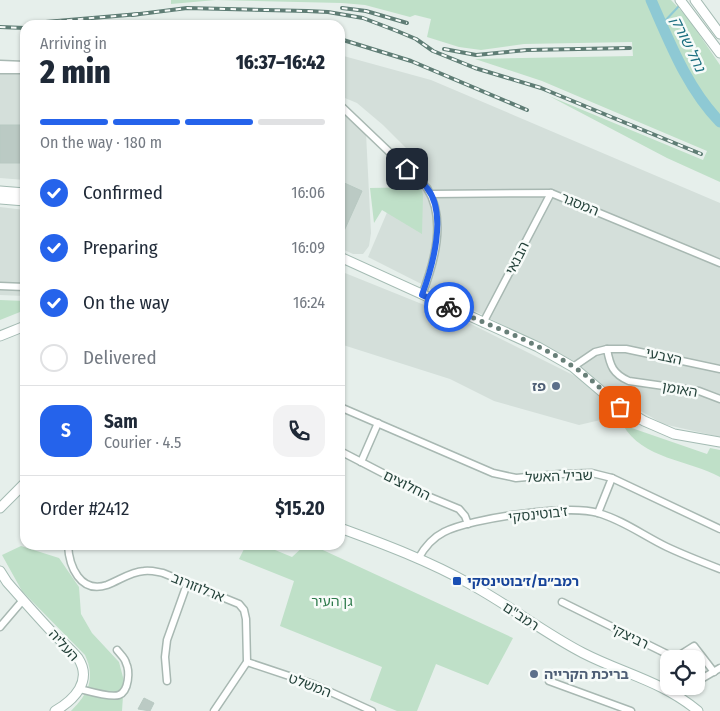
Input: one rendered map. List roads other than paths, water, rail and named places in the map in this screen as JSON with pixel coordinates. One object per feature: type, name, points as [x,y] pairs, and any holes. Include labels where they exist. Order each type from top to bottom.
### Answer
[{"type":"main road","points":[[680,0],[720,53]]},
{"type":"main road","points":[[695,0],[720,34]]},
{"type":"main road","points":[[0,190],[20,192]]},
{"type":"main road","points":[[0,199],[20,201]]},
{"type":"main road","points":[[345,259],[538,347],[573,367],[631,415],[674,434],[720,442]]},
{"type":"main road","points":[[0,330],[20,323]]},
{"type":"main road","points":[[0,336],[20,328]]},
{"type":"main road","points":[[0,508],[20,487]]},
{"type":"main road","points":[[0,498],[14,492]]},
{"type":"main road","name":"רמב\"ם","points":[[345,530],[418,559],[471,584],[560,641],[660,687]]},
{"type":"main road","name":"העליה","points":[[0,565],[7,582]]},
{"type":"main road","name":"העליה","points":[[0,572],[23,600],[78,658],[82,671],[80,689]]},
{"type":"main road","points":[[56,711],[69,703],[80,689]]},
{"type":"main road","name":"רמב\"ם","points":[[678,695],[698,711]]},
{"type":"street","points":[[0,64],[20,65]]},
{"type":"street","points":[[0,70],[20,70]]},
{"type":"street","points":[[345,110],[431,194],[436,216],[436,244],[432,268],[422,295]]},
{"type":"street","name":"המסגר","points":[[431,194],[551,192],[720,263]]},
{"type":"street","name":"הבנאי","points":[[483,323],[551,192]]},
{"type":"street","points":[[0,286],[20,287]]},
{"type":"street","points":[[573,367],[595,352],[607,349]]},
{"type":"street","name":"הצבעי","points":[[607,349],[626,349],[720,369]]},
{"type":"street","name":"האומן","points":[[607,349],[613,371],[619,377],[629,381],[698,391],[720,399]]},
{"type":"street","name":"שביל האשל","points":[[345,409],[493,473],[516,478],[592,473],[612,478],[720,529]]},
{"type":"street","points":[[361,462],[378,423]]},
{"type":"street","name":"החלוצים","points":[[345,454],[425,495],[459,509],[465,516],[468,524]]},
{"type":"street","points":[[598,513],[612,478]]},
{"type":"street","name":"ז'בוטינסקי","points":[[418,559],[423,549],[437,536],[468,524],[548,510],[585,510],[618,521],[668,547],[720,569]]},
{"type":"street","name":"ארלוזורוב","points":[[69,550],[73,572],[81,580],[89,584],[107,585],[130,574],[151,571],[234,602],[244,610],[247,630],[247,662]]},
{"type":"street","points":[[166,681],[165,657],[167,640],[187,584]]},
{"type":"street","points":[[0,627],[23,600]]},
{"type":"street","name":"רביצקי","points":[[562,602],[675,658],[694,646],[714,672]]},
{"type":"street","points":[[80,689],[111,695],[119,695],[124,690],[128,672],[126,662],[117,650]]},
{"type":"street","points":[[214,711],[247,662]]},
{"type":"street","name":"המשלט","points":[[247,662],[313,684],[372,711]]},
{"type":"street","points":[[705,677],[720,668]]},
{"type":"street","points":[[549,681],[631,711]]},
{"type":"waterway","name":"נחל שורק","points":[[651,0],[672,49],[689,80],[708,109],[720,122]]},
{"type":"waterway","points":[[662,24],[679,6]]},
{"type":"railway","points":[[132,15],[187,8],[328,12],[363,18],[416,39],[433,51],[475,68],[541,88],[701,154]]},
{"type":"railway","points":[[342,8],[366,11],[407,23]]},
{"type":"railway","points":[[69,20],[139,14]]},
{"type":"railway","points":[[0,27],[20,28]]},
{"type":"railway","points":[[345,41],[411,61],[527,110]]},
{"type":"railway","points":[[444,49],[476,55],[527,50],[630,48]]},
{"type":"place","name":"פז","points":[[556,386]]},
{"type":"place","name":"רמב״ם/ז׳בוטינסקי","points":[[457,581]]},
{"type":"place","name":"בריכת הקרייה","points":[[534,674]]},
{"type":"park label","name":"גן העיר","points":[[332,601]]}]
